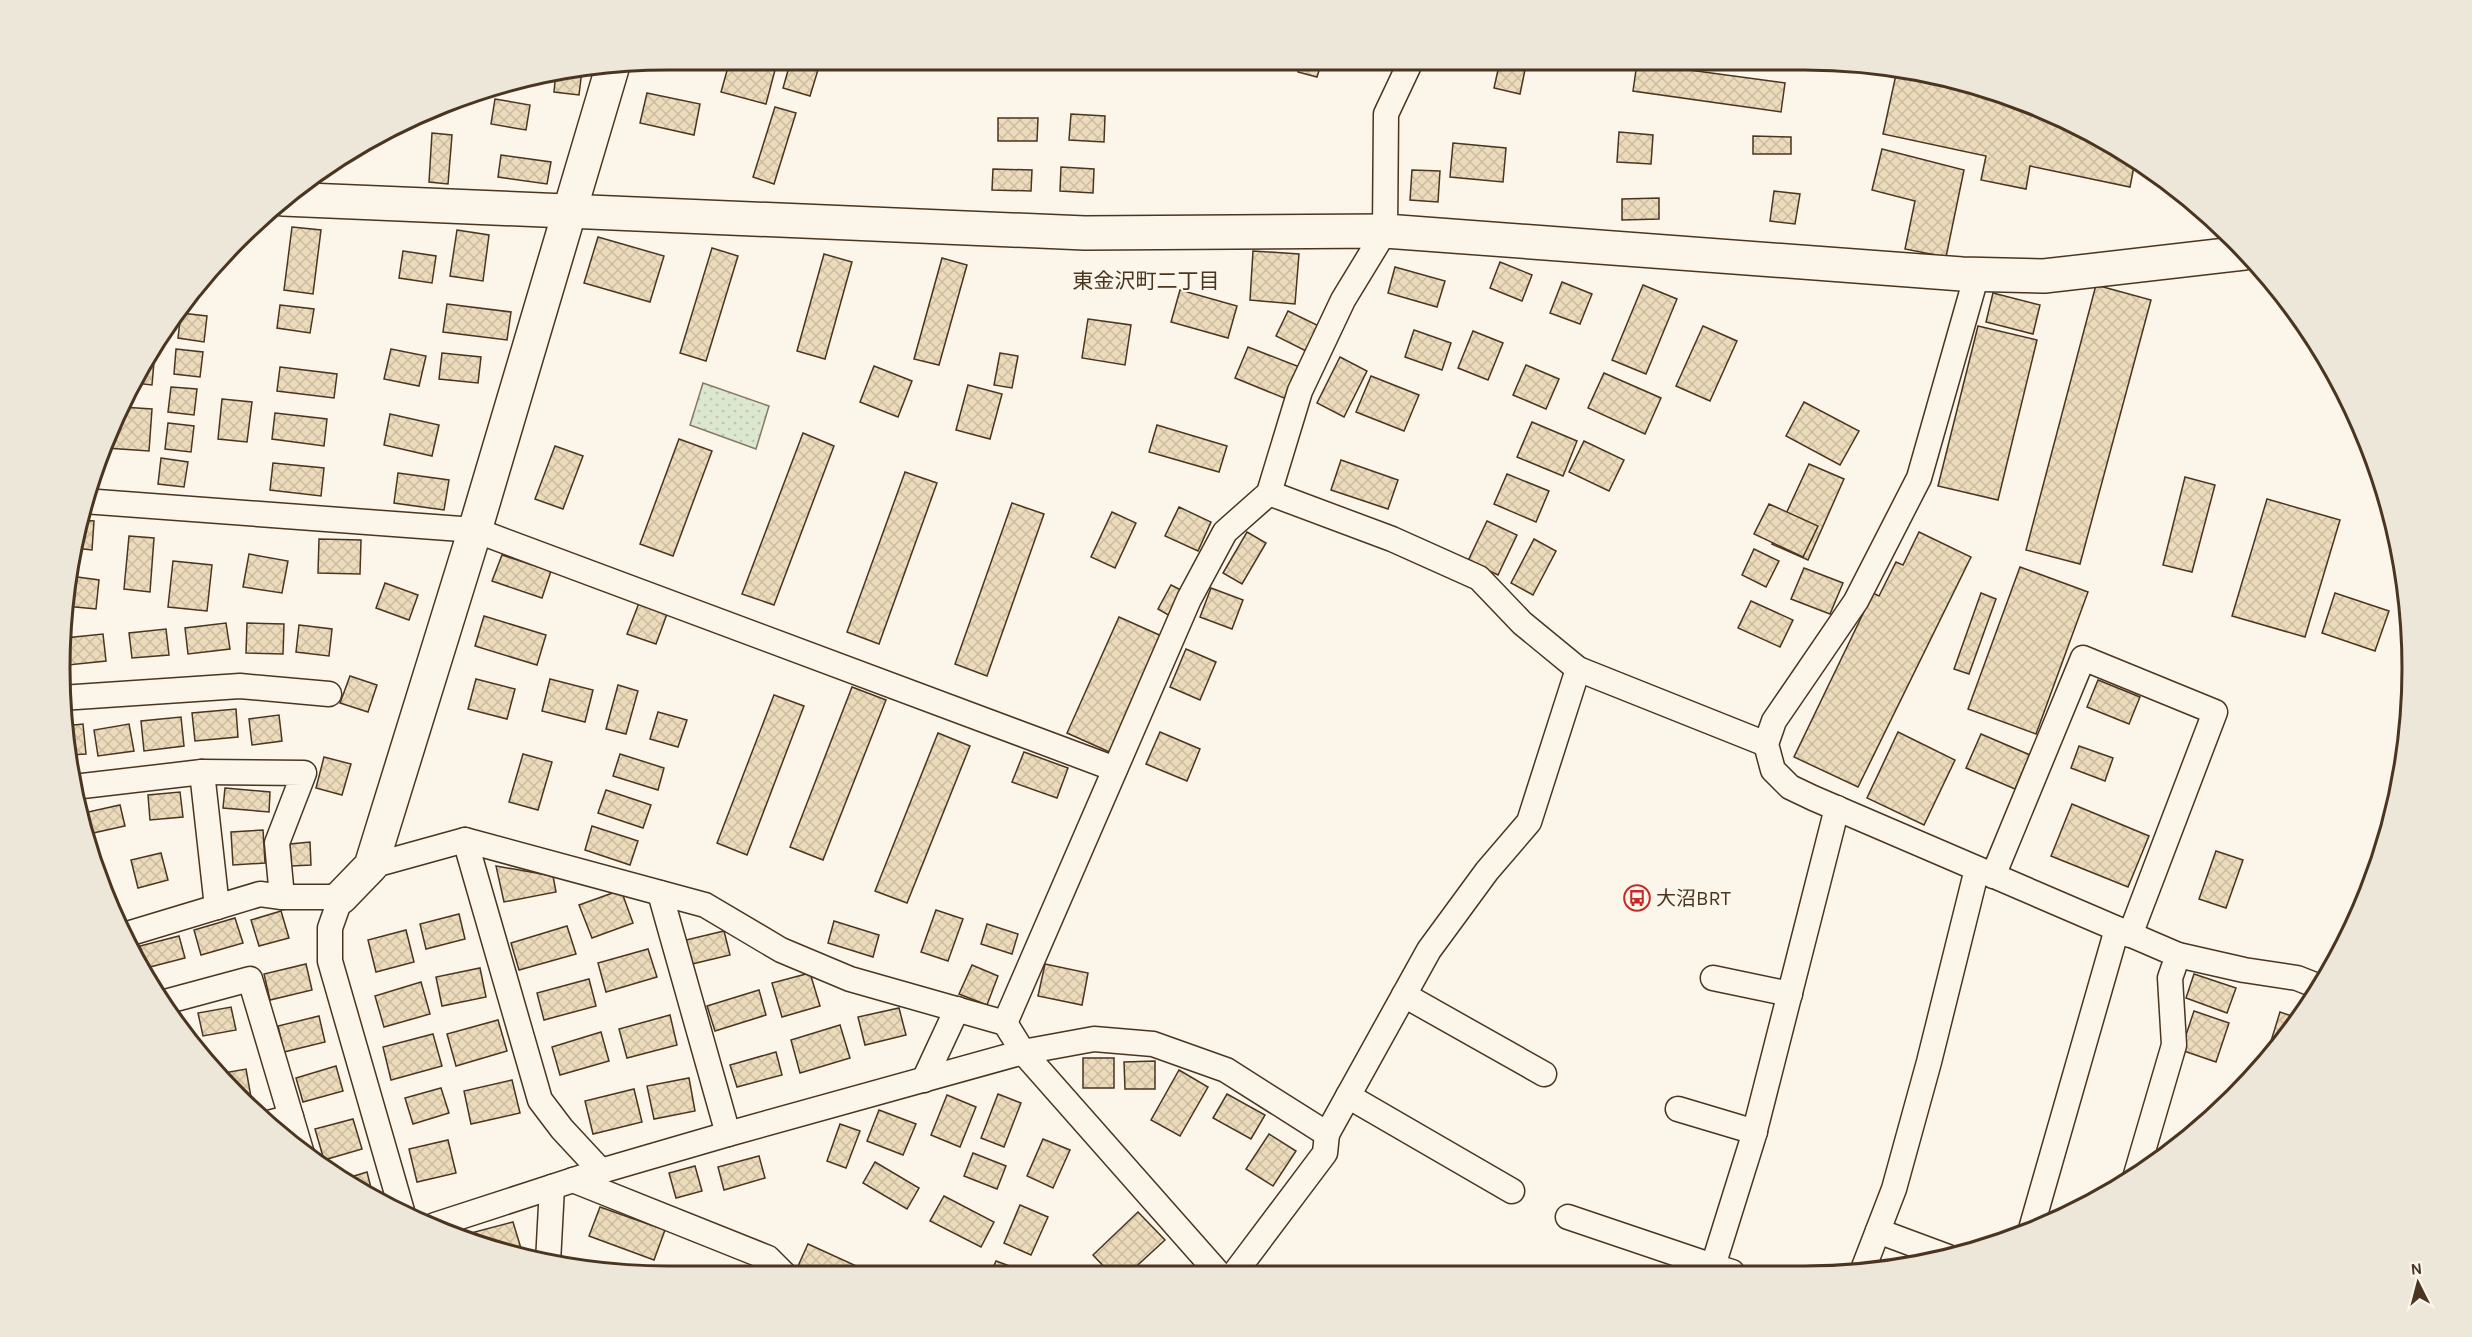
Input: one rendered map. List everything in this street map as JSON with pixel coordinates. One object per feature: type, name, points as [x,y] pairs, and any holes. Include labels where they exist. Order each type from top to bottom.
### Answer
[{"type":"street","points":[[1005,1023],[1189,599],[1225,532],[1269,493],[1300,391],[1343,300],[1385,231],[1386,114],[1407,70]]},
{"type":"street","points":[[400,1203],[330,961],[330,928],[341,897],[372,866],[610,74]]},
{"type":"street","points":[[297,200],[1085,233],[1385,231],[1977,274],[2044,276],[2234,254]]},
{"type":"street","points":[[1977,274],[1919,478],[1856,601],[1774,721],[1766,744],[1773,770],[1790,787],[2178,955],[2244,970],[2297,978],[2312,984]]},
{"type":"street","points":[[1269,493],[1392,539],[1479,578],[1522,623],[1578,669],[1766,744]]},
{"type":"street","points":[[95,502],[475,530],[1115,769]]},
{"type":"street","points":[[1866,1263],[1894,1189],[1985,872],[2082,658],[2215,712],[2123,932],[2034,1220]]},
{"type":"street","points":[[1240,1266],[1325,1153],[1327,1134],[1429,950],[1487,871],[1529,822],[1578,669]]},
{"type":"street","points":[[71,697],[240,686],[329,694]]},
{"type":"street","points":[[82,787],[202,772],[304,773],[277,843],[282,897]]},
{"type":"street","points":[[202,772],[217,907]]},
{"type":"street","points":[[1723,1266],[1837,808]]},
{"type":"street","points":[[372,866],[465,840],[705,905],[781,950],[850,978],[1005,1023],[1023,1052],[1212,1266]]},
{"type":"street","points":[[465,840],[540,1100],[562,1129],[601,1171]]},
{"type":"street","points":[[660,893],[728,1134]]},
{"type":"street","points":[[132,933],[260,894],[282,897],[341,897]]},
{"type":"street","points":[[2139,1164],[2175,1045],[2170,978],[2178,955]]},
{"type":"street","points":[[1713,978],[1790,994]]},
{"type":"street","points":[[171,1000],[250,979],[280,1120]]},
{"type":"street","points":[[1404,995],[1544,1074]]},
{"type":"street","points":[[924,1080],[957,1009]]},
{"type":"street","points":[[443,1222],[601,1171],[728,1134],[1023,1052],[1094,1040],[1153,1044],[1226,1070],[1327,1134]]},
{"type":"street","points":[[1348,1096],[1512,1191]]},
{"type":"street","points":[[1678,1109],[1755,1132]]},
{"type":"street","points":[[549,1254],[563,1184]]},
{"type":"street","points":[[563,1184],[768,1258],[776,1266]]},
{"type":"street","points":[[1569,1217],[1713,1266]]},
{"type":"street","points":[[1878,1231],[1934,1252]]},
{"type":"green space","points":[[703,383],[769,406],[756,449],[690,425]]},
{"type":"building","points":[[727,70],[775,70],[766,104],[721,92]]},
{"type":"building","points":[[788,70],[818,70],[810,96],[783,88]]},
{"type":"building","points":[[1299,70],[1319,70],[1317,77],[1298,72]]},
{"type":"building","points":[[1498,70],[1525,70],[1520,94],[1494,88]]},
{"type":"building","points":[[1636,70],[1689,70],[1785,83],[1781,112],[1633,91]]},
{"type":"building","points":[[581,77],[579,95],[554,92],[555,82]]},
{"type":"building","points":[[1895,78],[1958,91],[1996,102],[2068,132],[2133,169],[2130,187],[2030,166],[2026,189],[1981,180],[1986,156],[1883,134]]},
{"type":"building","points":[[647,93],[700,104],[694,135],[640,123]]},
{"type":"building","points":[[495,99],[530,105],[526,130],[491,124]]},
{"type":"building","points":[[775,107],[796,113],[774,184],[753,177]]},
{"type":"building","points":[[1071,114],[1105,116],[1104,142],[1069,140]]},
{"type":"building","points":[[998,118],[1038,118],[1037,141],[998,141]]},
{"type":"building","points":[[1619,132],[1653,135],[1651,164],[1617,162]]},
{"type":"building","points":[[432,133],[452,135],[448,184],[429,182]]},
{"type":"building","points":[[1753,136],[1791,137],[1791,154],[1753,154]]},
{"type":"building","points":[[1453,143],[1506,148],[1503,182],[1450,177]]},
{"type":"building","points":[[1882,149],[1964,170],[1946,257],[1905,249],[1915,201],[1872,190]]},
{"type":"building","points":[[501,155],[551,162],[547,184],[498,177]]},
{"type":"building","points":[[1061,167],[1094,169],[1093,193],[1060,191]]},
{"type":"building","points":[[993,169],[1032,170],[1031,191],[992,190]]},
{"type":"building","points":[[1412,170],[1440,171],[1438,202],[1410,200]]},
{"type":"building","points":[[1774,191],[1800,194],[1795,224],[1770,221]]},
{"type":"building","points":[[1659,198],[1659,219],[1622,220],[1622,199]]},
{"type":"building","points":[[292,227],[321,230],[313,294],[284,290]]},
{"type":"building","points":[[457,230],[489,235],[483,281],[450,276]]},
{"type":"building","points":[[598,237],[664,256],[650,302],[584,283]]},
{"type":"building","points":[[712,248],[738,256],[706,361],[680,353]]},
{"type":"building","points":[[403,251],[436,256],[432,283],[399,278]]},
{"type":"building","points":[[1253,251],[1299,254],[1295,304],[1250,300]]},
{"type":"building","points":[[824,254],[852,262],[825,359],[797,351]]},
{"type":"building","points":[[942,258],[967,265],[939,365],[914,359]]},
{"type":"building","points":[[1500,262],[1532,275],[1522,301],[1490,288]]},
{"type":"building","points":[[1395,267],[1445,281],[1437,307],[1388,293]]},
{"type":"building","points":[[1562,282],[1592,294],[1580,324],[1550,313]]},
{"type":"building","points":[[1643,285],[1677,299],[1646,374],[1612,360]]},
{"type":"building","points":[[2096,285],[2151,300],[2080,564],[2026,550]]},
{"type":"building","points":[[1180,290],[1237,306],[1228,338],[1171,322]]},
{"type":"building","points":[[1993,293],[2040,305],[2033,334],[1986,322]]},
{"type":"building","points":[[447,304],[511,312],[507,340],[443,332]]},
{"type":"building","points":[[280,305],[314,309],[310,333],[277,328]]},
{"type":"building","points":[[1288,311],[1321,327],[1308,352],[1276,336]]},
{"type":"building","points":[[187,314],[207,316],[204,342],[178,338],[180,324]]},
{"type":"building","points":[[1088,319],[1131,325],[1125,365],[1082,358]]},
{"type":"building","points":[[1703,326],[1737,341],[1710,401],[1676,386]]},
{"type":"building","points":[[1978,326],[2037,340],[1998,500],[1938,486]]},
{"type":"building","points":[[1414,330],[1451,343],[1442,370],[1405,357]]},
{"type":"building","points":[[1473,331],[1503,343],[1488,380],[1458,368]]},
{"type":"building","points":[[1248,347],[1302,368],[1289,400],[1235,378]]},
{"type":"building","points":[[176,349],[203,352],[200,377],[174,374]]},
{"type":"building","points":[[391,349],[426,356],[419,386],[384,379]]},
{"type":"building","points":[[442,353],[481,357],[478,383],[439,379]]},
{"type":"building","points":[[1000,353],[1018,356],[1012,388],[994,385]]},
{"type":"building","points":[[1340,357],[1367,371],[1344,417],[1317,403]]},
{"type":"building","points":[[154,364],[152,385],[143,384]]},
{"type":"building","points":[[1526,365],[1559,379],[1546,409],[1513,395]]},
{"type":"building","points":[[874,366],[912,381],[898,417],[860,402]]},
{"type":"building","points":[[280,367],[337,374],[334,398],[277,391]]},
{"type":"building","points":[[1604,373],[1661,398],[1645,434],[1588,408]]},
{"type":"building","points":[[1371,376],[1419,395],[1404,431],[1356,412]]},
{"type":"building","points":[[968,385],[1002,394],[990,439],[956,430]]},
{"type":"building","points":[[171,387],[197,389],[194,415],[168,412]]},
{"type":"building","points":[[222,399],[252,402],[247,442],[218,439]]},
{"type":"building","points":[[1804,402],[1859,431],[1840,465],[1786,436]]},
{"type":"building","points":[[130,408],[152,409],[149,451],[113,448]]},
{"type":"building","points":[[275,413],[327,419],[324,446],[272,439]]},
{"type":"building","points":[[390,414],[439,425],[432,456],[384,445]]},
{"type":"building","points":[[1532,422],[1577,441],[1563,476],[1517,457]]},
{"type":"building","points":[[168,423],[194,426],[191,452],[165,449]]},
{"type":"building","points":[[1157,425],[1227,446],[1219,472],[1149,452]]},
{"type":"building","points":[[803,433],[834,446],[774,605],[742,594]]},
{"type":"building","points":[[679,439],[712,451],[673,556],[640,544]]},
{"type":"building","points":[[1584,441],[1624,460],[1609,491],[1569,472]]},
{"type":"building","points":[[555,446],[583,456],[563,509],[535,499]]},
{"type":"building","points":[[161,458],[188,462],[184,487],[158,484]]},
{"type":"building","points":[[1341,460],[1398,480],[1388,509],[1331,490]]},
{"type":"building","points":[[273,463],[324,468],[321,496],[270,490]]},
{"type":"building","points":[[1809,464],[1844,479],[1808,560],[1772,544]]},
{"type":"building","points":[[905,472],[937,483],[879,644],[847,632]]},
{"type":"building","points":[[398,473],[449,480],[444,510],[394,503]]},
{"type":"building","points":[[1507,474],[1549,491],[1536,522],[1494,504]]},
{"type":"building","points":[[2185,477],[2215,485],[2192,572],[2163,565]]},
{"type":"building","points":[[2267,499],[2340,520],[2305,637],[2232,616]]},
{"type":"building","points":[[1012,503],[1044,514],[987,676],[955,664]]},
{"type":"building","points":[[1769,504],[1818,526],[1803,557],[1754,534]]},
{"type":"building","points":[[1179,507],[1211,522],[1198,551],[1165,536]]},
{"type":"building","points":[[1112,512],[1136,523],[1115,568],[1091,557]]},
{"type":"building","points":[[89,521],[94,521],[92,550],[83,549]]},
{"type":"building","points":[[1487,521],[1517,535],[1498,575],[1468,561]]},
{"type":"building","points":[[1247,532],[1266,543],[1242,584],[1223,573]]},
{"type":"building","points":[[1919,532],[1971,557],[1858,787],[1794,757],[1873,593],[1879,596],[1896,562],[1903,565]]},
{"type":"building","points":[[129,536],[154,538],[150,592],[124,589]]},
{"type":"building","points":[[319,539],[361,540],[360,574],[318,573]]},
{"type":"building","points":[[1534,539],[1556,551],[1533,595],[1511,583]]},
{"type":"building","points":[[1754,549],[1779,561],[1766,587],[1742,575]]},
{"type":"building","points":[[249,554],[288,561],[282,593],[243,587]]},
{"type":"building","points":[[502,555],[551,571],[542,598],[492,581]]},
{"type":"building","points":[[173,561],[212,565],[207,611],[168,607]]},
{"type":"building","points":[[2020,567],[2088,592],[2036,734],[1968,709]]},
{"type":"building","points":[[1804,568],[1843,583],[1830,614],[1791,599]]},
{"type":"building","points":[[78,577],[99,580],[96,609],[74,607]]},
{"type":"building","points":[[385,583],[418,595],[409,620],[376,608]]},
{"type":"building","points":[[1171,585],[1183,591],[1170,616],[1158,609]]},
{"type":"building","points":[[1211,588],[1243,600],[1232,629],[1200,617]]},
{"type":"building","points":[[1981,593],[1996,599],[1969,674],[1954,669]]},
{"type":"building","points":[[2335,593],[2389,611],[2375,651],[2322,633]]},
{"type":"building","points":[[1751,601],[1793,620],[1780,647],[1738,628]]},
{"type":"building","points":[[639,603],[667,614],[656,644],[627,634]]},
{"type":"building","points":[[484,616],[546,635],[537,665],[475,646]]},
{"type":"building","points":[[1119,617],[1166,638],[1114,754],[1067,733]]},
{"type":"building","points":[[226,623],[230,649],[188,654],[185,628]]},
{"type":"building","points":[[247,623],[284,624],[283,654],[246,653]]},
{"type":"building","points":[[299,625],[332,629],[329,656],[296,652]]},
{"type":"building","points":[[166,629],[169,655],[132,658],[129,633]]},
{"type":"building","points":[[103,634],[106,661],[70,665],[72,637]]},
{"type":"building","points":[[1186,649],[1216,662],[1200,700],[1170,687]]},
{"type":"building","points":[[350,676],[377,685],[368,712],[340,703]]},
{"type":"building","points":[[476,679],[515,689],[507,719],[468,709]]},
{"type":"building","points":[[550,679],[593,690],[585,722],[542,711]]},
{"type":"building","points":[[2098,680],[2140,697],[2129,724],[2087,707]]},
{"type":"building","points":[[618,685],[638,691],[626,734],[606,729]]},
{"type":"building","points":[[852,687],[886,700],[823,860],[790,847]]},
{"type":"building","points":[[774,695],[804,706],[747,855],[717,843]]},
{"type":"building","points":[[236,709],[238,737],[195,741],[192,713]]},
{"type":"building","points":[[658,712],[687,720],[678,747],[650,739]]},
{"type":"building","points":[[279,715],[282,741],[252,745],[249,719]]},
{"type":"building","points":[[181,717],[184,746],[144,751],[141,721]]},
{"type":"building","points":[[83,724],[86,754],[77,755],[74,725]]},
{"type":"building","points":[[129,724],[134,751],[98,756],[94,730]]},
{"type":"building","points":[[1160,732],[1200,749],[1187,781],[1146,764]]},
{"type":"building","points":[[1898,732],[1955,760],[1924,825],[1867,798]]},
{"type":"building","points":[[938,733],[970,746],[907,903],[875,891]]},
{"type":"building","points":[[1981,734],[2030,755],[2015,789],[1966,768]]},
{"type":"building","points":[[2079,746],[2113,758],[2105,781],[2071,768]]},
{"type":"building","points":[[1024,752],[1068,768],[1057,798],[1012,782]]},
{"type":"building","points":[[523,754],[552,762],[538,810],[509,802]]},
{"type":"building","points":[[620,754],[664,768],[658,790],[613,776]]},
{"type":"building","points":[[324,757],[351,764],[342,795],[316,788]]},
{"type":"building","points":[[225,788],[270,792],[269,812],[223,808]]},
{"type":"building","points":[[606,790],[651,805],[643,828],[598,813]]},
{"type":"building","points":[[180,792],[183,817],[150,820],[148,795]]},
{"type":"building","points":[[2072,804],[2149,836],[2128,887],[2051,856]]},
{"type":"building","points":[[120,805],[125,826],[94,833],[88,812]]},
{"type":"building","points":[[592,826],[638,841],[630,865],[585,850]]},
{"type":"building","points":[[263,830],[265,863],[233,865],[231,832]]},
{"type":"building","points":[[310,842],[311,865],[291,866],[290,844]]},
{"type":"building","points":[[2216,851],[2243,860],[2226,908],[2199,899]]},
{"type":"building","points":[[161,853],[168,880],[138,888],[131,860]]},
{"type":"building","points":[[496,866],[553,876],[556,892],[504,902]]},
{"type":"building","points":[[621,890],[633,923],[592,938],[579,905]]},
{"type":"building","points":[[936,910],[963,919],[948,961],[921,952]]},
{"type":"building","points":[[281,911],[289,938],[259,946],[251,920]]},
{"type":"building","points":[[459,914],[465,939],[426,949],[420,924]]},
{"type":"building","points":[[235,918],[243,943],[201,955],[194,930]]},
{"type":"building","points":[[834,921],[879,935],[873,957],[828,943]]},
{"type":"building","points":[[987,924],[1018,934],[1012,954],[981,944]]},
{"type":"building","points":[[567,926],[576,954],[519,970],[511,943]]},
{"type":"building","points":[[406,930],[414,962],[376,972],[368,940]]},
{"type":"building","points":[[724,931],[730,955],[692,964],[686,940]]},
{"type":"building","points":[[179,936],[185,958],[150,967],[140,946]]},
{"type":"building","points":[[648,949],[657,977],[606,992],[598,963]]},
{"type":"building","points":[[306,964],[312,990],[270,1000],[264,974]]},
{"type":"building","points":[[1045,964],[1088,973],[1082,1005],[1038,996]]},
{"type":"building","points":[[972,965],[998,976],[987,1005],[959,994]]},
{"type":"building","points":[[480,968],[486,997],[442,1006],[436,977]]},
{"type":"building","points":[[810,973],[820,1006],[782,1017],[772,983]]},
{"type":"building","points":[[2194,974],[2236,988],[2227,1013],[2186,998]]},
{"type":"building","points":[[589,979],[596,1006],[544,1020],[537,993]]},
{"type":"building","points":[[421,982],[430,1014],[384,1027],[375,996]]},
{"type":"building","points":[[759,990],[766,1015],[715,1031],[707,1006]]},
{"type":"building","points":[[231,1007],[236,1030],[203,1036],[198,1013]]},
{"type":"building","points":[[899,1008],[906,1035],[865,1045],[858,1017]]},
{"type":"building","points":[[2194,1011],[2229,1023],[2216,1062],[2181,1050]]},
{"type":"building","points":[[2280,1012],[2291,1016],[2278,1033],[2271,1042]]},
{"type":"building","points":[[670,1015],[677,1045],[627,1058],[619,1029]]},
{"type":"building","points":[[319,1016],[325,1042],[284,1052],[278,1026]]},
{"type":"building","points":[[498,1020],[507,1051],[456,1066],[447,1034]]},
{"type":"building","points":[[840,1025],[850,1058],[800,1073],[791,1040]]},
{"type":"building","points":[[601,1032],[609,1061],[560,1075],[552,1047]]},
{"type":"building","points":[[433,1034],[442,1066],[391,1080],[383,1047]]},
{"type":"building","points":[[776,1052],[782,1075],[737,1087],[730,1065]]},
{"type":"building","points":[[1083,1058],[1114,1058],[1114,1088],[1083,1088]]},
{"type":"building","points":[[1155,1061],[1155,1089],[1125,1089],[1124,1062]]},
{"type":"building","points":[[336,1066],[343,1091],[303,1102],[296,1078]]},
{"type":"building","points":[[246,1069],[251,1096],[246,1091],[228,1072]]},
{"type":"building","points":[[1179,1070],[1208,1087],[1180,1136],[1151,1120]]},
{"type":"building","points":[[689,1078],[695,1111],[654,1119],[647,1086]]},
{"type":"building","points":[[512,1080],[520,1113],[471,1124],[464,1091]]},
{"type":"building","points":[[441,1088],[449,1113],[413,1124],[405,1098]]},
{"type":"building","points":[[634,1089],[642,1122],[593,1134],[585,1101]]},
{"type":"building","points":[[998,1094],[1021,1103],[1004,1147],[981,1138]]},
{"type":"building","points":[[1227,1094],[1265,1115],[1251,1139],[1213,1118]]},
{"type":"building","points":[[947,1095],[976,1107],[960,1147],[931,1135]]},
{"type":"building","points":[[879,1110],[916,1124],[903,1155],[867,1141]]},
{"type":"building","points":[[353,1119],[362,1149],[327,1159],[323,1157],[315,1129]]},
{"type":"building","points":[[840,1124],[860,1131],[846,1168],[827,1161]]},
{"type":"building","points":[[1269,1134],[1296,1151],[1273,1186],[1246,1169]]},
{"type":"building","points":[[1043,1139],[1070,1150],[1053,1188],[1027,1176]]},
{"type":"building","points":[[448,1140],[456,1173],[417,1182],[409,1149]]},
{"type":"building","points":[[973,1153],[1006,1166],[997,1189],[964,1176]]},
{"type":"building","points":[[759,1156],[765,1178],[724,1190],[718,1167]]},
{"type":"building","points":[[875,1162],[919,1188],[907,1209],[863,1183]]},
{"type":"building","points":[[695,1166],[702,1191],[676,1198],[669,1173]]},
{"type":"building","points":[[367,1172],[371,1187],[369,1186],[353,1176]]},
{"type":"building","points":[[944,1196],[994,1222],[981,1247],[930,1221]]},
{"type":"building","points":[[1020,1205],[1048,1217],[1031,1255],[1004,1243]]},
{"type":"building","points":[[600,1207],[665,1230],[654,1260],[589,1236]]},
{"type":"building","points":[[1138,1212],[1165,1240],[1137,1266],[1103,1266],[1093,1255]]},
{"type":"building","points":[[513,1222],[521,1248],[476,1235],[471,1233]]},
{"type":"building","points":[[808,1244],[856,1266],[798,1266]]},
{"type":"building","points":[[996,1261],[1010,1266],[994,1266]]},
{"type":"place","name":"大沼BRT","points":[[1637,898]]},
{"type":"district","name":"東金沢町二丁目","points":[[1146,281]]}]
